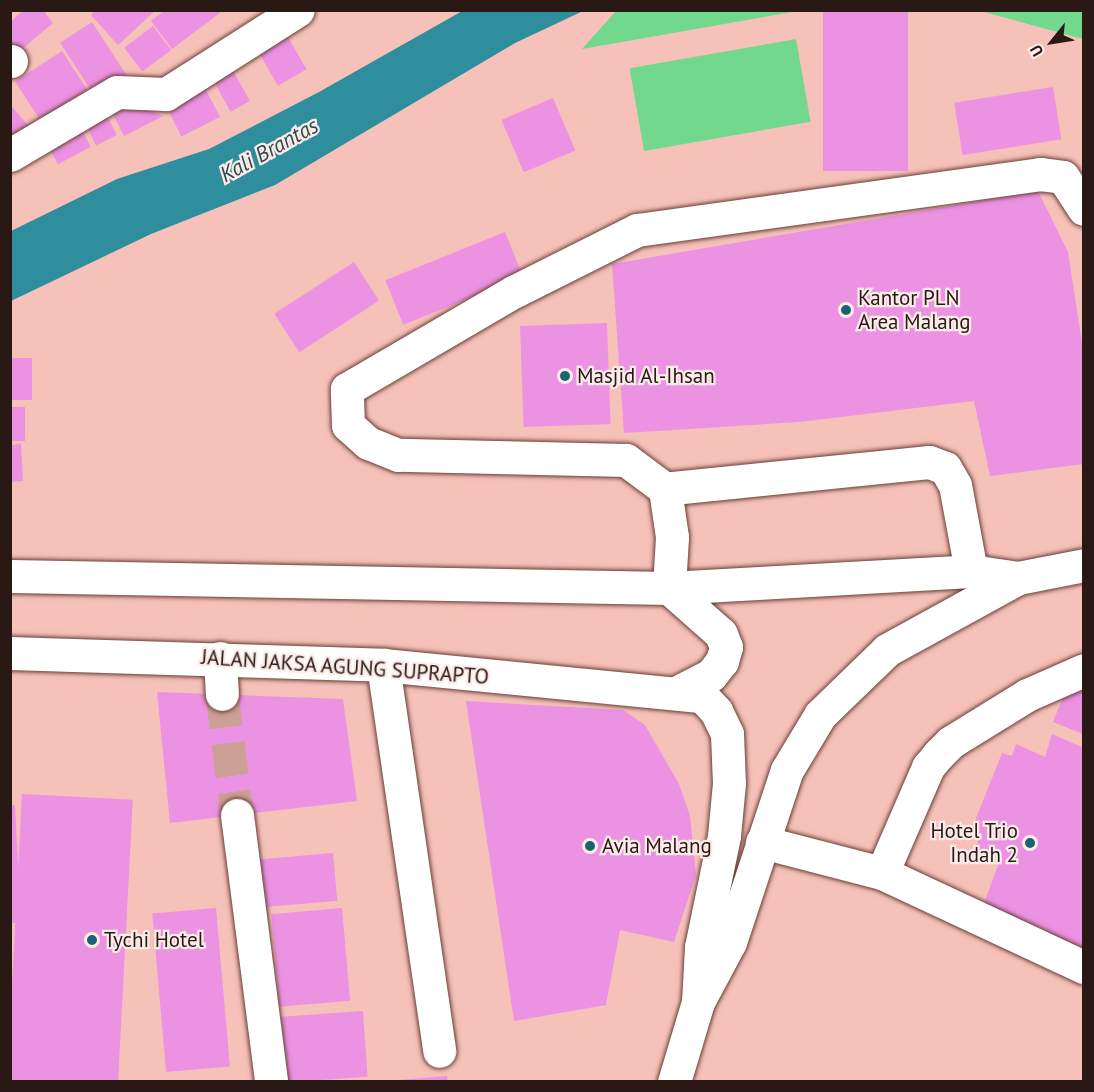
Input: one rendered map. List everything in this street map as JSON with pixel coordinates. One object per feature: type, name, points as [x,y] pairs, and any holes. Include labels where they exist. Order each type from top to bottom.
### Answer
[{"type":"main road","points":[[10,155],[117,92],[166,94],[298,10]]},
{"type":"main road","points":[[971,571],[955,485],[945,468],[929,462],[665,489],[626,460],[398,455],[368,443],[348,424],[347,389],[515,291],[637,231],[1040,174],[1063,177],[1083,209]]},
{"type":"main road","points":[[665,489],[672,537],[669,588]]},
{"type":"main road","points":[[674,1082],[698,1002],[730,942],[787,770],[820,715],[886,650],[1018,578],[1083,565]]},
{"type":"main road","points":[[10,576],[669,588],[971,571],[1018,578]]},
{"type":"main road","points":[[669,588],[721,633],[726,647],[722,661],[711,675],[680,691]]},
{"type":"main road","name":"JALAN JAKSA AGUNG SUPRAPTO","points":[[10,653],[383,665],[680,691],[702,696],[716,711],[727,734],[729,783],[724,836],[701,947],[698,1002]]},
{"type":"main road","points":[[220,658],[222,694]]},
{"type":"main road","points":[[383,665],[439,1052]]},
{"type":"main road","points":[[882,873],[928,767],[938,755],[951,742],[1027,695],[1083,670]]},
{"type":"main road","points":[[237,815],[270,1082]]},
{"type":"main road","points":[[762,842],[882,873],[1083,967]]},
{"type":"green space","points":[[616,10],[798,11],[582,49]]},
{"type":"green space","points":[[980,11],[1083,11],[1083,39]]},
{"type":"green space","points":[[796,39],[811,122],[644,151],[630,68]]},
{"type":"water","name":"Kali Brantas","points":[[464,10],[583,11],[515,43],[275,185],[151,234],[11,301],[11,231],[117,179],[209,149],[319,92]]},
{"type":"building","points":[[24,10],[43,10],[53,23],[15,55],[10,50],[10,22]]},
{"type":"building","points":[[95,10],[156,10],[118,45],[91,15]]},
{"type":"building","points":[[165,10],[218,10],[220,13],[172,49],[151,21]]},
{"type":"building","points":[[823,10],[908,10],[908,171],[823,171]]},
{"type":"building","points":[[92,22],[128,78],[97,99],[60,43]]},
{"type":"building","points":[[153,26],[171,50],[142,72],[124,48]]},
{"type":"building","points":[[285,32],[306,69],[278,86],[256,49]]},
{"type":"building","points":[[62,51],[89,92],[42,123],[15,81]]},
{"type":"building","points":[[231,67],[250,101],[231,112],[212,78]]},
{"type":"building","points":[[203,84],[220,117],[181,136],[165,104]]},
{"type":"building","points":[[1053,87],[1061,139],[963,155],[954,103]]},
{"type":"building","points":[[553,98],[575,150],[524,172],[501,120]]},
{"type":"building","points":[[10,104],[31,129],[10,145]]},
{"type":"building","points":[[108,104],[144,108],[163,116],[124,136]]},
{"type":"building","points":[[104,110],[117,135],[96,145],[84,120]]},
{"type":"building","points":[[78,123],[91,147],[58,164],[45,140]]},
{"type":"building","name":"Kantor PLN Area Malang","points":[[1038,191],[1068,252],[1084,356],[1084,464],[990,476],[974,401],[799,422],[624,433],[612,264]]},
{"type":"building","points":[[505,232],[523,277],[403,325],[385,280]]},
{"type":"building","points":[[354,262],[379,301],[299,352],[274,314]]},
{"type":"building","name":"Masjid Al-Ihsan","points":[[607,323],[611,424],[524,427],[520,326]]},
{"type":"building","points":[[10,358],[32,358],[32,400],[10,400]]},
{"type":"building","points":[[10,407],[25,407],[25,441],[10,441]]},
{"type":"building","points":[[21,444],[23,481],[10,482],[10,445]]},
{"type":"building","points":[[1084,683],[1083,734],[1053,722],[1067,687]]},
{"type":"building","points":[[157,692],[343,699],[357,801],[170,823]]},
{"type":"building","name":"Avia Malang","points":[[466,701],[623,710],[645,725],[679,784],[690,816],[696,875],[674,942],[620,930],[606,1005],[514,1021]]},
{"type":"building","name":"Hotel Trio Indah 2","points":[[1052,734],[1084,748],[1084,949],[983,906],[1000,860],[975,850],[980,836],[971,831],[1002,753],[1012,756],[1016,744],[1045,757]]},
{"type":"building","name":"Tychi Hotel","points":[[22,794],[133,800],[118,1082],[10,1082],[10,1023]]},
{"type":"building","points":[[10,805],[15,805],[21,923],[10,923]]},
{"type":"building","points":[[333,853],[337,901],[259,908],[255,860]]},
{"type":"building","points":[[216,908],[230,1066],[166,1072],[152,914]]},
{"type":"building","points":[[342,908],[350,1001],[279,1007],[271,914]]},
{"type":"building","points":[[363,1011],[368,1077],[286,1082],[281,1017]]},
{"type":"building","points":[[447,1076],[448,1082],[399,1082],[399,1080]]},
{"type":"tunnel","points":[[222,694],[237,815]]},
{"type":"place","name":"Kantor PLN Area Malang","points":[[846,310]]},
{"type":"place","name":"Masjid Al-Ihsan","points":[[565,376]]},
{"type":"place","name":"Hotel Trio Indah 2","points":[[1030,843]]},
{"type":"place","name":"Avia Malang","points":[[590,846]]},
{"type":"place","name":"Tychi Hotel","points":[[92,940]]}]
